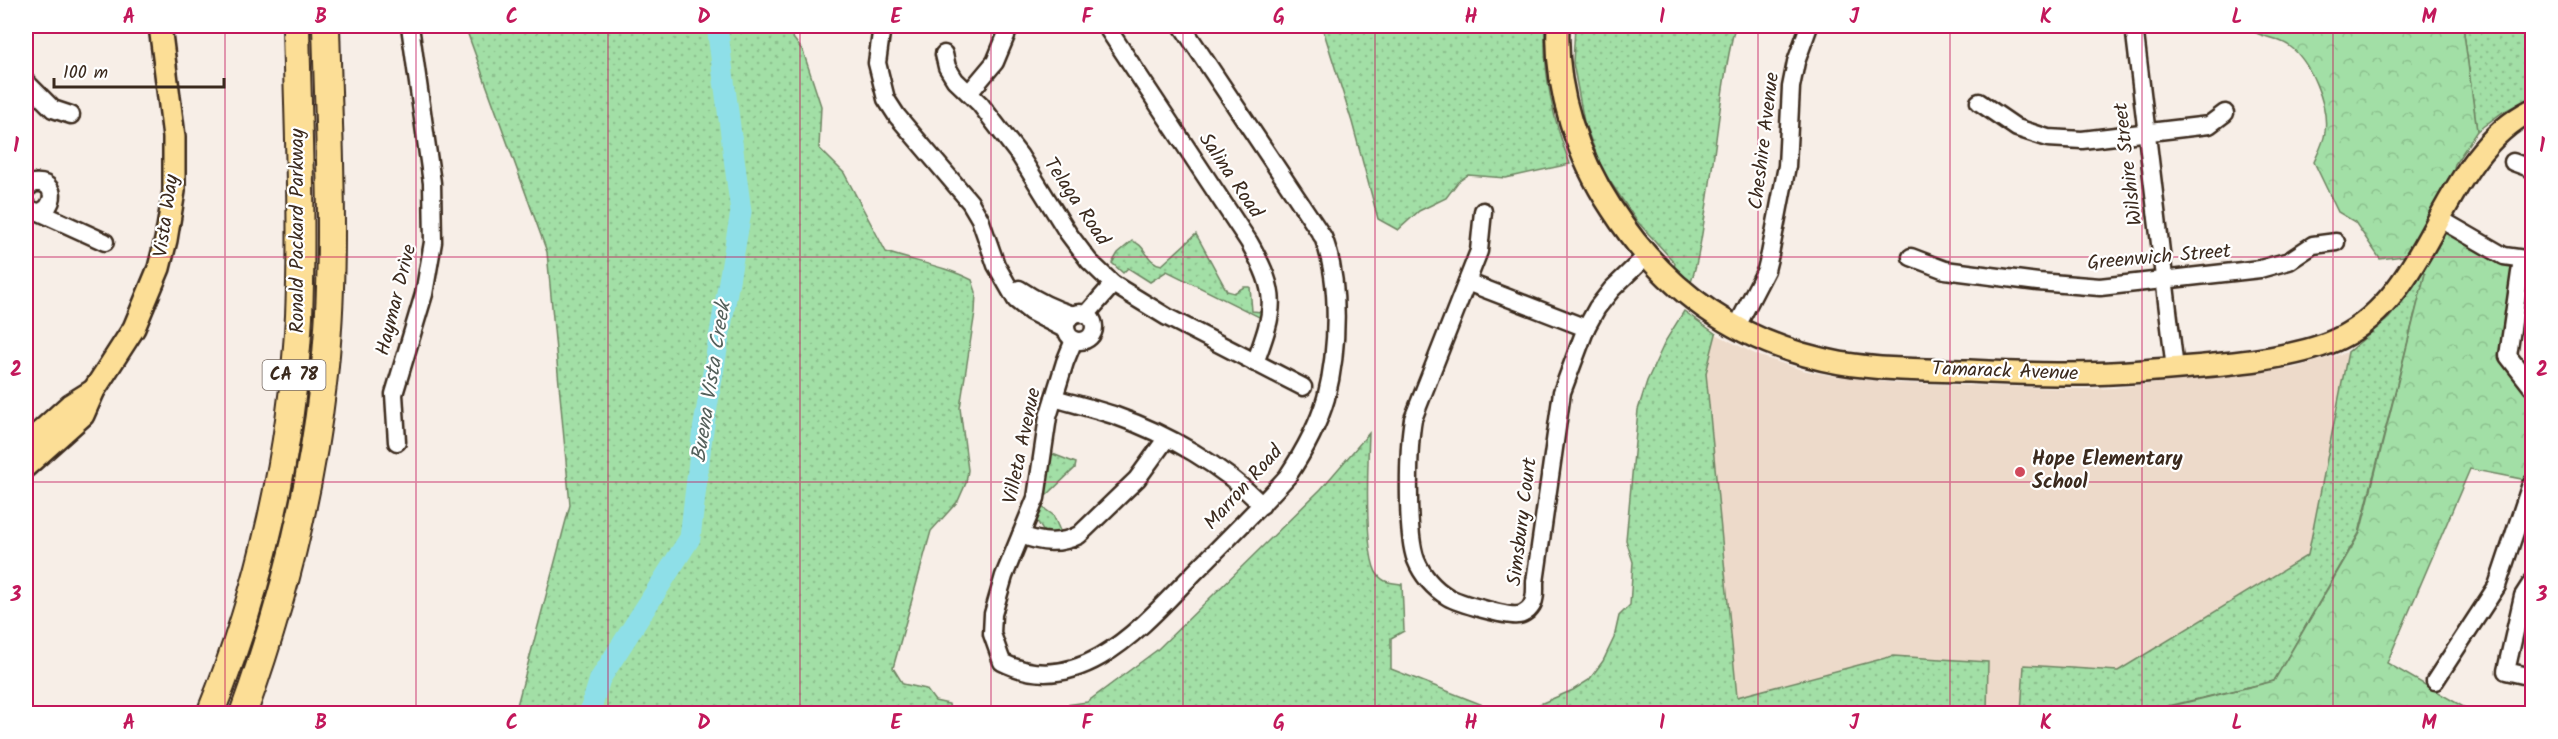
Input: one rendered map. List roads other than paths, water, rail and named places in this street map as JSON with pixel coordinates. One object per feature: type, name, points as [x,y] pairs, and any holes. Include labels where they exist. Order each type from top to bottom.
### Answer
[{"type":"highway","name":"Ronald Packard Parkway","points":[[210,714],[237,638],[266,536],[294,380],[301,253],[296,26]]},
{"type":"highway","name":"Ronald Packard Parkway","points":[[243,714],[280,604],[293,556],[309,477],[323,383],[330,284],[326,26]]},
{"type":"main road","name":"Vista Way","points":[[26,466],[83,415],[94,390],[134,328],[150,294],[166,240],[174,191],[174,137],[160,26]]},
{"type":"main road","name":"Tamarack Avenue","points":[[1558,26],[1560,73],[1568,112],[1581,151],[1597,186],[1624,228],[1666,277],[1689,297],[1736,328],[1785,349],[1852,364],[2069,376],[2175,369],[2298,352],[2340,339],[2363,325],[2394,297],[2470,166],[2494,137],[2532,110]]},
{"type":"main road","name":"Vista Way","points":[[26,445],[70,405],[94,390]]},
{"type":"street","name":"Haymar Drive","points":[[397,442],[394,394],[424,294],[433,242],[432,183],[410,26]]},
{"type":"street","points":[[882,26],[877,63],[886,99],[897,116],[970,202],[980,219],[996,265],[1010,286],[1021,290],[1075,325]]},
{"type":"street","points":[[969,93],[994,63],[1010,26]]},
{"type":"street","name":"Salina Road","points":[[1106,26],[1250,242],[1266,272],[1271,297],[1270,320],[1255,363]]},
{"type":"street","name":"Marron Road","points":[[1002,662],[1019,671],[1048,674],[1073,669],[1099,658],[1135,632],[1287,477],[1302,455],[1326,398],[1334,326],[1335,282],[1331,256],[1323,237],[1182,26]]},
{"type":"street","name":"Cheshire Avenue","points":[[1736,328],[1766,270],[1770,254],[1787,166],[1791,87],[1796,62],[1809,26]]},
{"type":"street","name":"Wilshire Street","points":[[2134,26],[2175,369]]},
{"type":"street","name":"Telaga Road","points":[[944,54],[947,67],[956,80],[1020,156],[1068,233],[1089,261],[1113,284],[1167,317],[1303,387]]},
{"type":"street","points":[[26,82],[52,109],[71,115]]},
{"type":"street","points":[[1979,102],[2017,128],[2048,138],[2082,140],[2209,125],[2225,112]]},
{"type":"street","points":[[2513,162],[2532,170]]},
{"type":"street","points":[[27,186],[39,183],[50,190],[50,204],[32,208]]},
{"type":"street","points":[[32,208],[105,242]]},
{"type":"street","name":"Simsbury Court","points":[[1483,211],[1479,251],[1413,419],[1410,436],[1410,541],[1416,561],[1429,583],[1449,598],[1473,607],[1519,615],[1529,609],[1534,600],[1562,392],[1586,328],[1597,308],[1612,289],[1647,255]]},
{"type":"street","points":[[2440,219],[2504,256],[2527,260],[2525,290],[2508,356],[2532,387]]},
{"type":"street","name":"Greenwich Street","points":[[1911,257],[1945,270],[2100,287],[2260,269],[2289,261],[2313,245],[2336,242]]},
{"type":"street","points":[[1467,282],[1586,328]]},
{"type":"street","name":"Villeta Avenue","points":[[1002,662],[992,634],[993,614],[1004,576],[1036,498],[1043,438],[1075,325],[1113,284]]},
{"type":"street","points":[[1054,398],[1117,416],[1166,439],[1218,467],[1262,505]]},
{"type":"street","points":[[1021,535],[1036,541],[1052,543],[1069,540],[1079,535],[1137,479],[1166,439]]},
{"type":"street","points":[[2435,681],[2497,586],[2530,484]]},
{"type":"street","points":[[2532,582],[2523,596],[2506,671],[2532,677]]},
{"type":"street","points":[[2497,586],[2523,596]]},
{"type":"waterway","name":"Buena Vista Creek","points":[[589,714],[600,679],[690,538],[702,436],[741,212],[717,26]]},
{"type":"place","name":"Hope Elementary School","points":[[2020,472]]}]
